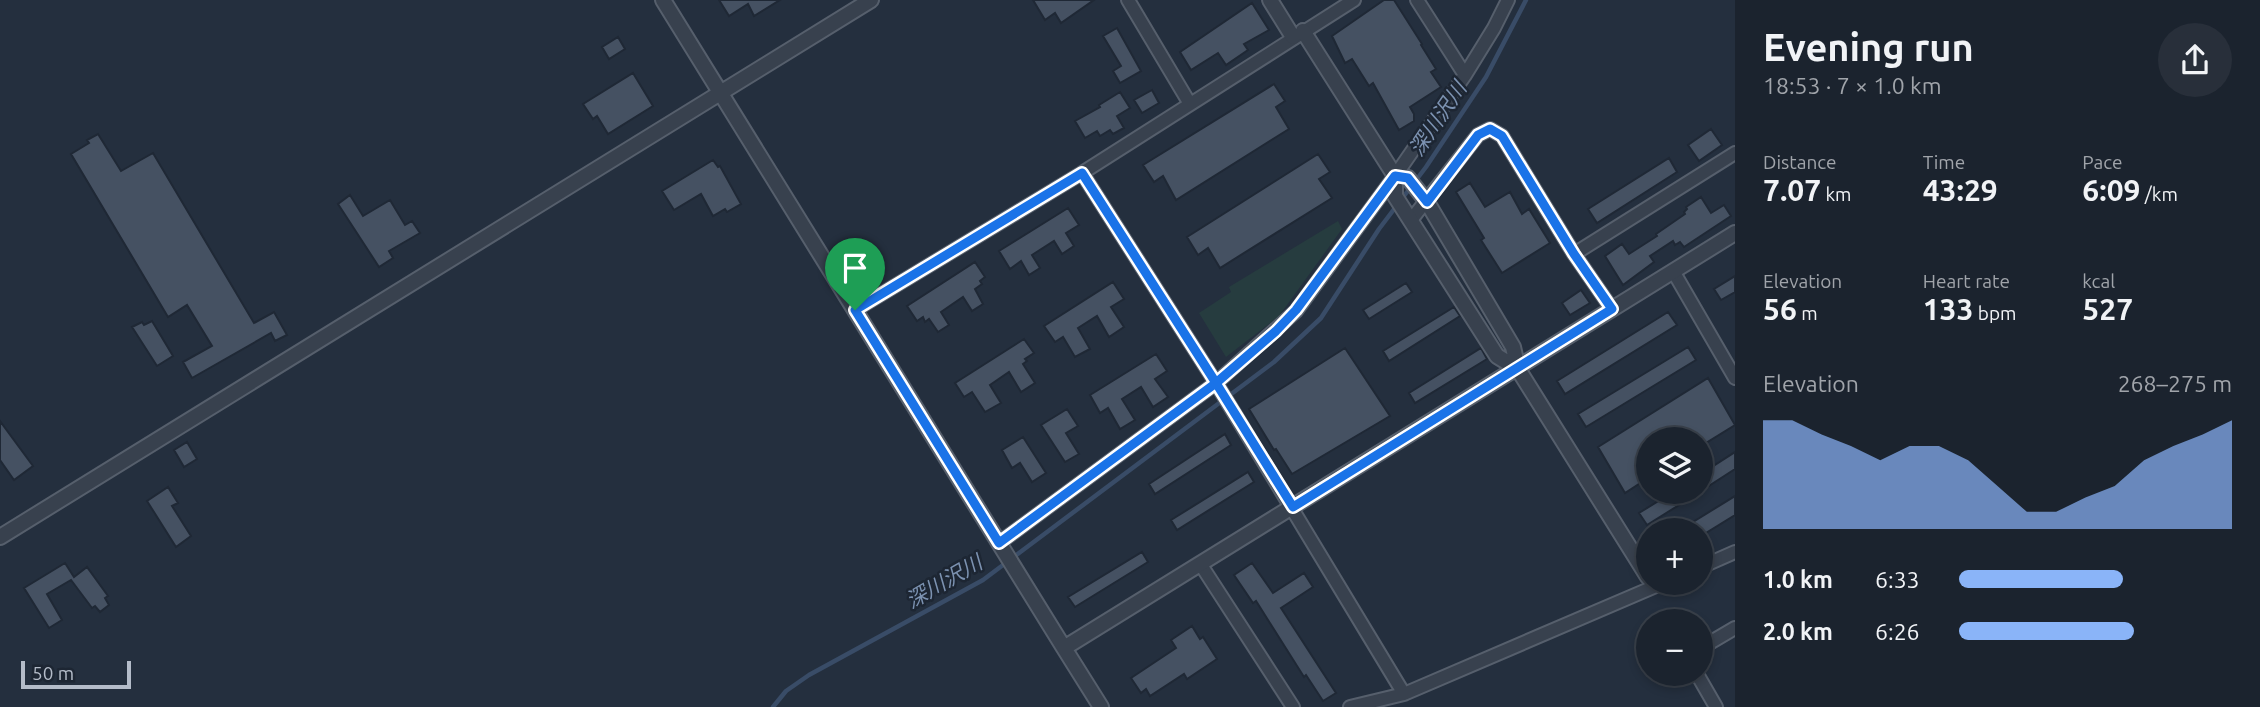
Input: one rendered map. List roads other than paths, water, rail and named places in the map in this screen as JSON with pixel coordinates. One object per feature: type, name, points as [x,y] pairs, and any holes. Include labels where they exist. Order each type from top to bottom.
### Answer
[{"type":"street","points":[[663,0],[1101,707]]},
{"type":"street","points":[[0,537],[871,0]]},
{"type":"street","points":[[1128,0],[1190,104]]},
{"type":"street","points":[[1270,0],[1298,34],[1402,177],[1418,190],[1427,202],[1513,346],[1518,369],[1636,552]]},
{"type":"street","points":[[855,310],[1082,173],[1354,0]]},
{"type":"street","points":[[1417,0],[1465,75]]},
{"type":"street","points":[[1002,548],[1219,388],[1296,310],[1402,177],[1494,28],[1508,0]]},
{"type":"street","points":[[1403,208],[1427,202],[1478,135],[1490,129],[1502,136],[1574,254],[1612,309]]},
{"type":"street","points":[[1574,254],[1735,153]]},
{"type":"street","points":[[1082,173],[1293,507],[1404,694]]},
{"type":"street","points":[[1402,177],[1403,208],[1497,356],[1518,369]]},
{"type":"street","points":[[1064,648],[1735,233]]},
{"type":"street","points":[[1673,271],[1735,378]]},
{"type":"street","points":[[1713,562],[1735,552]]},
{"type":"street","points":[[1201,565],[1293,707]]},
{"type":"street","points":[[1350,707],[1404,694],[1636,590]]},
{"type":"street","points":[[1713,641],[1735,628]]},
{"type":"street","points":[[1704,686],[1716,707]]},
{"type":"waterway","name":"深川沢川","points":[[773,707],[786,691],[809,675],[983,580],[1274,362],[1321,318],[1379,229],[1426,167],[1486,77],[1526,0]]}]
